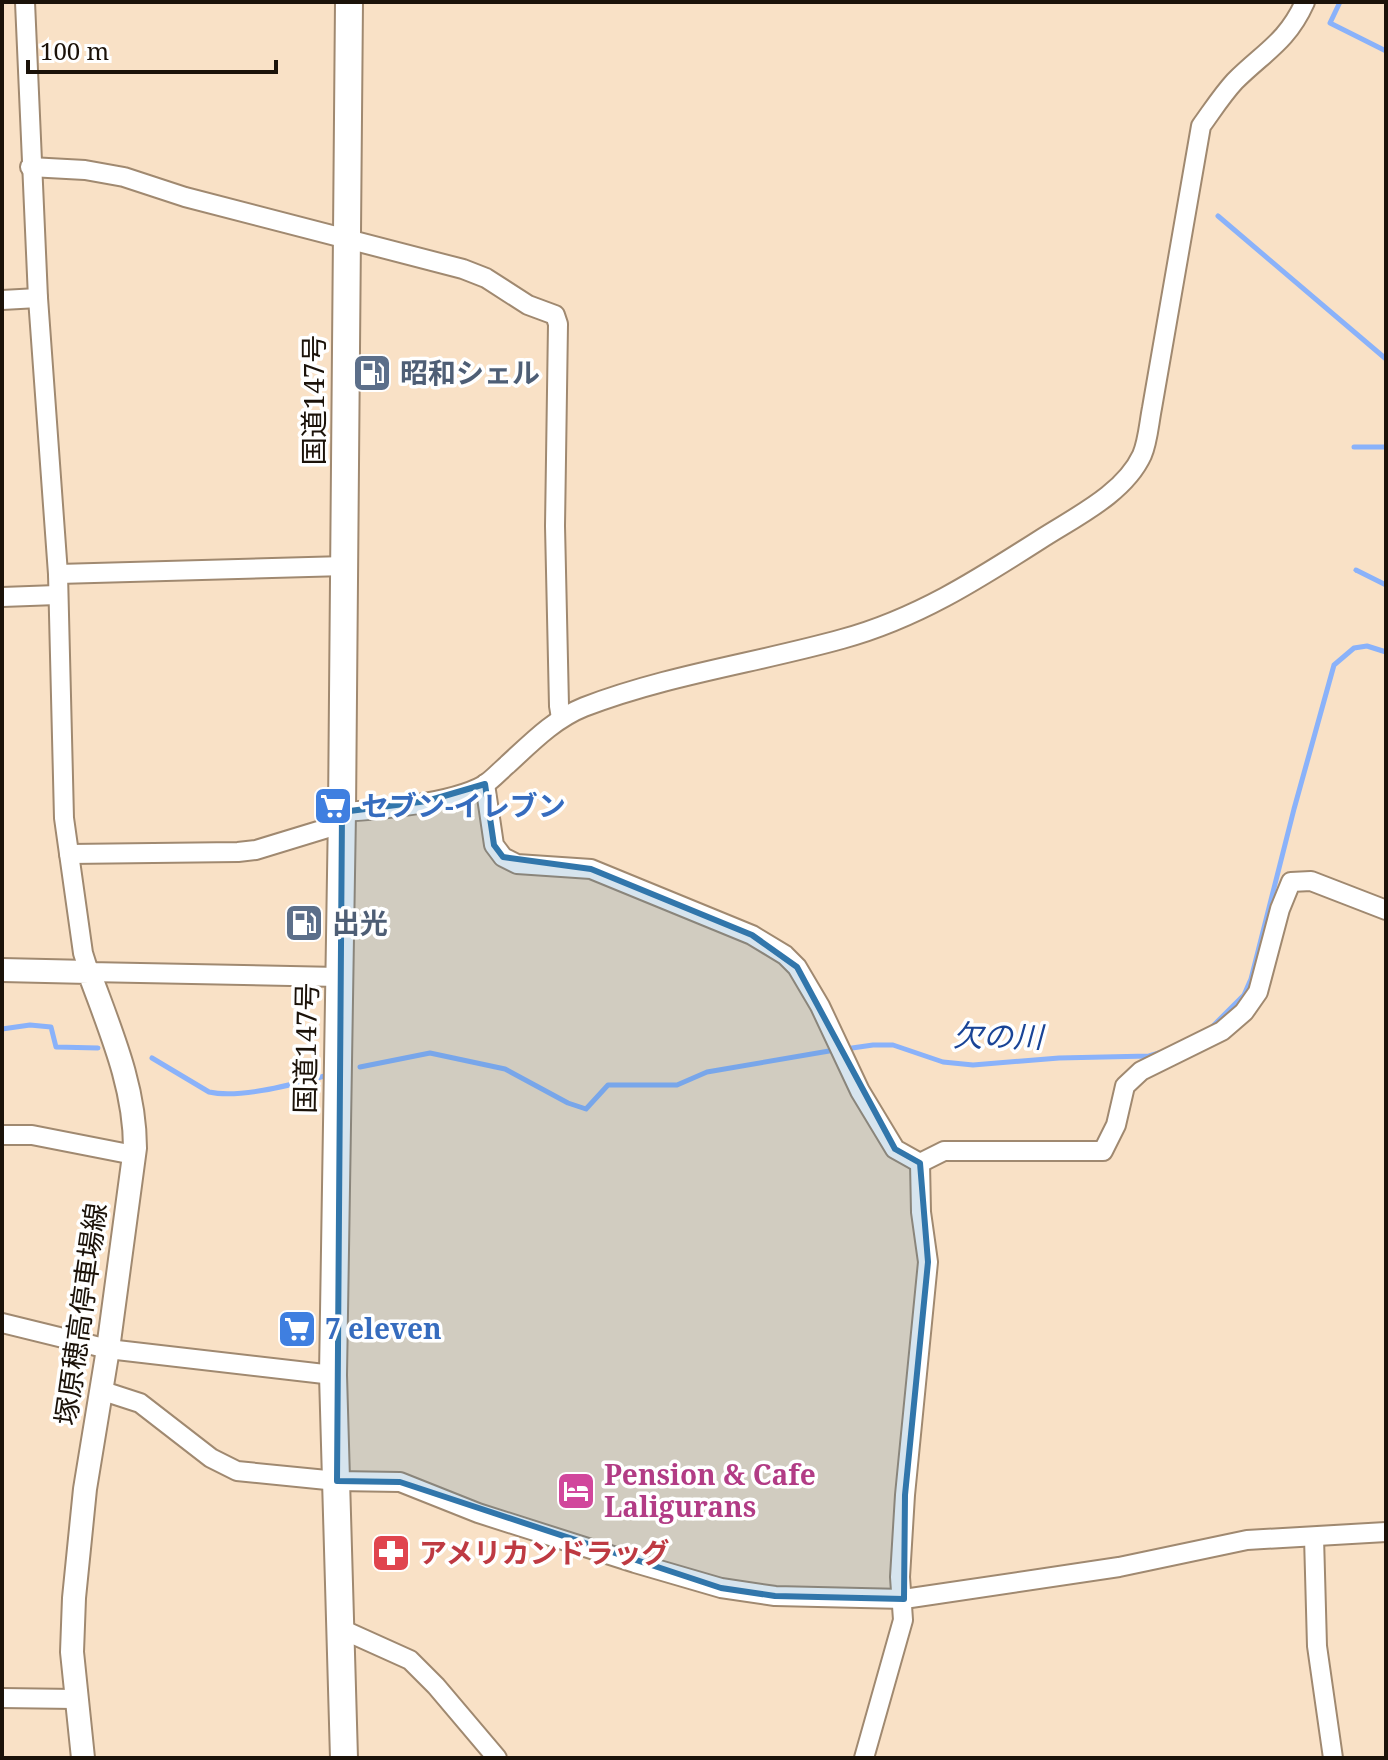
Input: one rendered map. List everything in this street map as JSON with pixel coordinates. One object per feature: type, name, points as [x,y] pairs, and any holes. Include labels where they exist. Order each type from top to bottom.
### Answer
[{"type":"highway","name":"国道147号","points":[[344,1758],[333,1375],[345,566],[349,2]]},
{"type":"main road","points":[[2,970],[89,972]]},
{"type":"main road","name":"塚原穂高停車場線","points":[[83,1758],[72,1652],[74,1598],[85,1489],[108,1349],[134,1155],[135,1120],[132,1099],[89,972]]},
{"type":"street","points":[[25,2],[30,167],[58,574],[64,818],[83,953],[89,972],[339,977]]},
{"type":"street","points":[[69,854],[256,850],[342,818],[466,792],[485,784],[561,718],[632,690],[842,639],[910,614],[959,591],[1093,505],[1128,478],[1142,454],[1201,126],[1236,80],[1281,42],[1305,2]]},
{"type":"street","points":[[30,167],[85,170],[124,177],[185,197],[472,271],[519,301],[555,315],[558,324],[556,541],[561,718]]},
{"type":"street","points":[[2,300],[38,298]]},
{"type":"street","points":[[58,574],[345,566]]},
{"type":"street","points":[[2,597],[57,595]]},
{"type":"street","points":[[485,784],[494,845],[503,857],[517,864],[591,869],[752,935],[785,955],[797,967],[820,1006],[841,1054],[895,1149],[920,1163]]},
{"type":"street","points":[[920,1163],[944,1151],[1103,1151],[1116,1125],[1125,1086],[1141,1071],[1222,1031],[1244,1012],[1258,992],[1280,909],[1291,882],[1311,881],[1386,910]]},
{"type":"street","points":[[2,1135],[32,1135],[134,1155]]},
{"type":"street","points":[[864,1758],[900,1633],[904,1599],[900,1577],[905,1495],[928,1262],[921,1212],[920,1163]]},
{"type":"street","points":[[2,1323],[108,1349],[333,1375]]},
{"type":"street","points":[[100,1390],[140,1403],[211,1458],[237,1471],[337,1481],[400,1482],[478,1513],[635,1563],[721,1588],[775,1596],[904,1599],[1119,1567],[1247,1540],[1386,1532]]},
{"type":"street","points":[[1314,1537],[1317,1646],[1333,1758]]},
{"type":"street","points":[[339,1628],[410,1660],[497,1758]]},
{"type":"street","points":[[2,1698],[75,1699]]},
{"type":"highlighted area","points":[[485,784],[494,845],[503,857],[591,869],[752,935],[797,967],[895,1149],[920,1163],[928,1262],[905,1495],[904,1599],[775,1596],[721,1588],[400,1482],[337,1481],[342,812],[427,801]]},
{"type":"waterway","points":[[1340,2],[1330,23],[1386,51]]},
{"type":"waterway","points":[[1218,216],[1386,359]]},
{"type":"waterway","points":[[1354,447],[1386,447]]},
{"type":"waterway","points":[[1356,570],[1386,585]]},
{"type":"waterway","name":"欠の川","points":[[1211,1028],[1244,995],[1251,979],[1334,665],[1354,648],[1367,646],[1386,652]]},
{"type":"waterway","name":"欠の川","points":[[2,1029],[30,1025],[51,1027],[56,1047],[98,1048]]},
{"type":"waterway","name":"欠の川","points":[[845,1049],[893,1045],[943,1062],[973,1065],[1159,1053]]},
{"type":"waterway","name":"欠の川","points":[[360,1067],[430,1053],[505,1069],[568,1103],[586,1109],[608,1085],[677,1085],[707,1072],[835,1050]]},
{"type":"waterway","name":"欠の川","points":[[152,1058],[209,1092],[222,1094],[267,1090],[325,1076]]},
{"type":"place","name":"昭和シェル","points":[[372,373]]},
{"type":"place","name":"セブン-イレブン","points":[[333,806]]},
{"type":"place","name":"出光","points":[[304,923]]},
{"type":"place","name":"7 eleven","points":[[297,1329]]},
{"type":"place","name":"Pension & Cafe Laligurans","points":[[576,1491]]},
{"type":"place","name":"アメリカンドラッグ","points":[[391,1553]]}]
